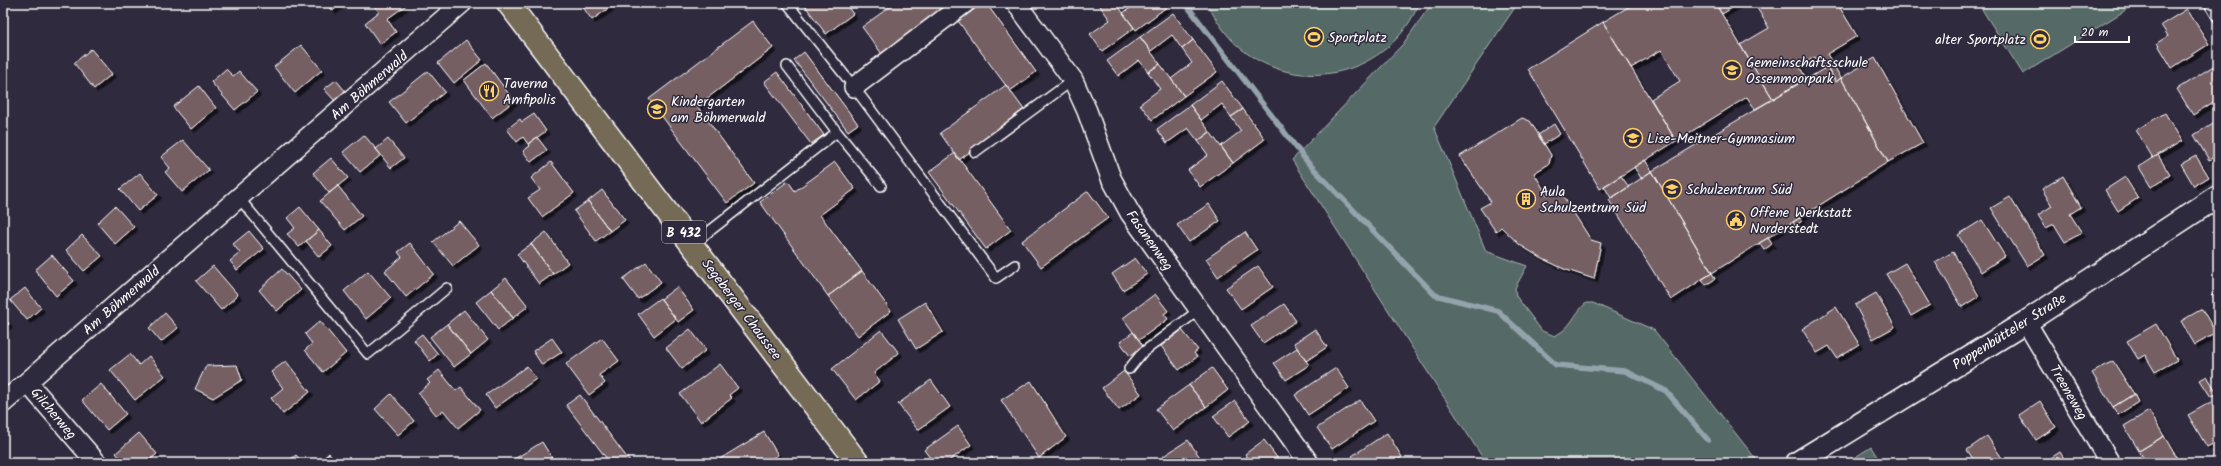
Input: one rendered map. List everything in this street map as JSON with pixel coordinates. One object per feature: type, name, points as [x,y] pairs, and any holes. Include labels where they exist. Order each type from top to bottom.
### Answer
[{"type":"main road","name":"Segeberger Chaussee","points":[[508,3],[693,244],[858,463]]},
{"type":"main road","name":"Poppenbütteler Straße","points":[[1797,463],[2026,322],[2218,196]]},
{"type":"street","name":"Am Böhmerwald","points":[[3,403],[462,3]]},
{"type":"street","points":[[854,87],[965,3]]},
{"type":"street","name":"Fasanenweg","points":[[1016,3],[1073,80],[1087,111],[1114,185],[1130,213],[1309,463]]},
{"type":"street","name":"Treeneweg","points":[[2026,322],[2110,463]]},
{"type":"street","name":"Gilcherweg","points":[[27,382],[97,463]]},
{"type":"lane","points":[[787,3],[854,87],[996,278],[1015,265]]},
{"type":"lane","points":[[2210,5],[2218,18]]},
{"type":"lane","points":[[787,66],[837,132],[881,186]]},
{"type":"lane","points":[[976,152],[1073,80]]},
{"type":"lane","points":[[693,244],[837,132]]},
{"type":"lane","points":[[238,198],[368,354],[447,288]]},
{"type":"lane","points":[[1129,369],[1142,353],[1199,310]]},
{"type":"green space","name":"Sportplatz","points":[[1206,3],[1419,3],[1406,28],[1387,47],[1365,62],[1341,71],[1314,74],[1288,72],[1263,63],[1239,47],[1229,37]]},
{"type":"green space","points":[[1432,3],[1518,3],[1434,127],[1486,251],[1527,266],[1515,288],[1516,296],[1542,331],[1555,336],[1569,325],[1586,303],[1593,303],[1654,330],[1759,463],[1486,463],[1292,160],[1403,44]]},
{"type":"green space","name":"alter Sportplatz","points":[[1978,3],[2137,3],[2023,74]]},
{"type":"green space","points":[[1871,447],[1881,463],[1846,463]]},
{"type":"building","points":[[326,3],[341,3],[333,11]]},
{"type":"building","points":[[372,3],[409,3],[387,19],[396,32],[380,44],[365,23],[379,12]]},
{"type":"building","points":[[580,3],[616,3],[592,20]]},
{"type":"building","points":[[803,3],[845,3],[853,14],[826,34]]},
{"type":"building","points":[[895,3],[947,3],[948,5],[882,54],[862,27]]},
{"type":"building","points":[[983,3],[986,3],[1036,72],[1010,91],[958,21]]},
{"type":"building","points":[[1104,3],[1116,3],[1134,28],[1102,51],[1090,34],[1110,20],[1100,6]]},
{"type":"building","points":[[1137,3],[1166,3],[1168,6],[1136,30],[1123,13]]},
{"type":"building","points":[[1635,3],[1715,3],[1773,99],[1755,109],[1747,97],[1676,141],[1651,99],[1680,81],[1661,50],[1631,68],[1603,22]]},
{"type":"building","points":[[1715,3],[1740,3],[1722,14]]},
{"type":"building","points":[[1754,3],[1837,3],[1857,36],[1827,54],[1841,78],[1836,82],[1827,67],[1823,69],[1815,57],[1799,66],[1806,78],[1773,99],[1740,45],[1769,28]]},
{"type":"building","points":[[2187,9],[2209,44],[2172,68],[2157,43],[2168,36],[2161,25]]},
{"type":"building","points":[[1173,13],[1193,40],[1182,49],[1172,35],[1151,51],[1140,37]]},
{"type":"building","points":[[753,21],[773,48],[697,106],[754,183],[727,203],[649,99]]},
{"type":"building","points":[[1603,22],[1676,141],[1600,189],[1528,69]]},
{"type":"building","points":[[1140,37],[1160,64],[1148,72],[1139,60],[1118,76],[1107,61]]},
{"type":"building","points":[[466,40],[482,60],[454,83],[438,63]]},
{"type":"building","points":[[1193,40],[1217,72],[1184,96],[1171,79],[1192,63],[1182,49]]},
{"type":"building","points":[[301,45],[322,70],[295,93],[274,67]]},
{"type":"building","points":[[91,49],[112,74],[94,89],[74,63]]},
{"type":"building","points":[[804,52],[858,124],[848,131],[794,60]]},
{"type":"building","points":[[1875,58],[1923,143],[1888,162],[1841,78]]},
{"type":"building","name":"Taverna Amfipolis","points":[[486,63],[514,101],[492,118],[464,80]]},
{"type":"building","points":[[1160,64],[1184,96],[1152,120],[1140,104],[1160,89],[1148,72]]},
{"type":"building","points":[[2215,65],[2218,71],[2218,99],[2193,115],[2177,89]]},
{"type":"building","points":[[1827,67],[1836,82],[1841,78],[1888,162],[1712,273],[1652,171]]},
{"type":"building","points":[[226,69],[233,76],[239,71],[257,92],[235,110],[211,82]]},
{"type":"building","points":[[428,71],[445,92],[406,123],[389,102]]},
{"type":"building","points":[[777,72],[824,135],[811,144],[764,82]]},
{"type":"building","points":[[336,80],[346,92],[335,101],[324,89]]},
{"type":"building","points":[[1222,81],[1243,109],[1231,117],[1222,104],[1201,120],[1190,105]]},
{"type":"building","points":[[1006,85],[1025,111],[959,160],[940,133]]},
{"type":"building","points":[[199,86],[216,108],[191,129],[173,107]]},
{"type":"building","points":[[1190,105],[1210,132],[1198,141],[1188,128],[1167,143],[1157,129]]},
{"type":"building","points":[[1243,109],[1265,139],[1233,163],[1221,146],[1241,131],[1231,117]]},
{"type":"building","points":[[2165,113],[2182,141],[2153,158],[2136,130]]},
{"type":"building","points":[[534,114],[546,131],[528,144],[523,137],[517,142],[507,129],[520,119],[522,122]]},
{"type":"building","name":"Aula Schulzentrum Süd","points":[[1522,118],[1530,121],[1551,155],[1549,164],[1534,173],[1547,195],[1558,188],[1591,240],[1601,243],[1594,279],[1564,269],[1541,258],[1520,245],[1501,227],[1496,232],[1480,208],[1491,202],[1460,156]]},
{"type":"building","points":[[2218,120],[2218,154],[2209,160],[2194,135]]},
{"type":"building","points":[[1554,124],[1560,134],[1544,144],[1538,135]]},
{"type":"building","points":[[1210,132],[1233,163],[1200,187],[1188,170],[1208,155],[1198,141]]},
{"type":"building","points":[[364,135],[381,155],[360,172],[343,152]]},
{"type":"building","points":[[537,137],[547,150],[531,162],[523,151],[530,146],[528,144]]},
{"type":"building","points":[[388,139],[404,158],[391,168],[376,149]]},
{"type":"building","points":[[183,140],[209,170],[182,192],[165,172],[170,168],[161,157]]},
{"type":"building","points":[[955,153],[1011,230],[986,249],[929,172]]},
{"type":"building","points":[[2158,155],[2170,175],[2151,187],[2139,167]]},
{"type":"building","points":[[2196,156],[2209,177],[2194,186],[2181,164]]},
{"type":"building","points":[[331,158],[348,178],[329,193],[313,173]]},
{"type":"building","points":[[1645,160],[1652,171],[1641,178],[1634,167]]},
{"type":"building","points":[[551,162],[574,193],[542,217],[528,198],[540,190],[531,178]]},
{"type":"building","points":[[835,162],[855,189],[820,215],[862,271],[828,296],[760,202],[788,181],[795,191]]},
{"type":"building","points":[[1652,171],[1712,273],[1671,300],[1609,200]]},
{"type":"building","points":[[140,173],[158,195],[138,211],[120,189]]},
{"type":"building","points":[[1621,176],[1629,187],[1611,198],[1604,186]]},
{"type":"building","points":[[2063,176],[2081,207],[2070,214],[2082,233],[2065,242],[2054,224],[2046,228],[2038,215],[2052,206],[2042,189]]},
{"type":"building","points":[[2125,177],[2138,198],[2118,211],[2105,190]]},
{"type":"building","points":[[338,186],[362,216],[345,230],[320,201]]},
{"type":"building","points":[[602,190],[625,220],[610,231],[588,201]]},
{"type":"building","points":[[1088,191],[1108,218],[1041,267],[1022,241]]},
{"type":"building","points":[[2010,197],[2045,255],[2027,266],[1991,208]]},
{"type":"building","points":[[588,201],[610,231],[596,241],[574,211]]},
{"type":"building","points":[[1209,204],[1220,221],[1189,242],[1177,225]]},
{"type":"building","points":[[115,206],[134,227],[115,244],[97,223]]},
{"type":"building","points":[[300,207],[319,230],[299,247],[287,234],[295,228],[287,218]]},
{"type":"building","points":[[1800,218],[1802,221],[1795,226],[1793,222]]},
{"type":"building","points":[[1982,220],[2005,256],[1981,272],[1958,235]]},
{"type":"building","points":[[459,221],[479,245],[453,266],[433,242]]},
{"type":"building","points":[[319,230],[332,246],[319,257],[306,241]]},
{"type":"building","points":[[249,231],[264,249],[237,270],[230,261],[240,253],[233,244]]},
{"type":"building","points":[[546,232],[568,263],[553,274],[531,244]]},
{"type":"building","points":[[1245,232],[1257,250],[1218,277],[1206,259]]},
{"type":"building","points":[[82,235],[102,256],[84,271],[66,250]]},
{"type":"building","points":[[1768,238],[1772,244],[1764,250],[1759,243]]},
{"type":"building","points":[[410,243],[434,274],[406,297],[385,271],[402,257],[398,252]]},
{"type":"building","points":[[531,244],[553,274],[539,284],[517,254]]},
{"type":"building","points":[[1953,252],[1979,296],[1962,307],[1935,262]]},
{"type":"building","points":[[52,255],[74,281],[56,296],[35,270]]},
{"type":"building","points":[[1135,258],[1147,274],[1123,290],[1112,274]]},
{"type":"building","points":[[646,262],[661,282],[638,299],[623,279]]},
{"type":"building","points":[[1905,263],[1930,305],[1911,316],[1886,274]]},
{"type":"building","points":[[213,266],[238,295],[221,310],[196,281]]},
{"type":"building","points":[[1258,266],[1273,287],[1241,309],[1226,288]]},
{"type":"building","points":[[282,269],[301,290],[277,311],[259,290]]},
{"type":"building","points":[[368,271],[391,298],[366,319],[344,291]]},
{"type":"building","points":[[862,271],[891,311],[858,336],[828,296]]},
{"type":"building","points":[[1712,273],[1715,279],[1706,285],[1702,279]]},
{"type":"building","points":[[506,278],[528,306],[513,318],[491,290]]},
{"type":"building","points":[[677,287],[694,310],[678,322],[661,299]]},
{"type":"building","points":[[25,288],[41,308],[27,320],[10,300]]},
{"type":"building","points":[[491,290],[513,318],[498,330],[476,302]]},
{"type":"building","points":[[2218,291],[2218,304],[2212,295]]},
{"type":"building","points":[[1876,293],[1895,327],[1873,339],[1855,305]]},
{"type":"building","points":[[1155,294],[1168,311],[1164,314],[1168,319],[1139,340],[1123,318]]},
{"type":"building","points":[[660,298],[676,319],[654,336],[638,314]]},
{"type":"building","points":[[925,302],[943,332],[916,349],[898,319]]},
{"type":"building","points":[[1284,304],[1296,321],[1263,343],[1251,326]]},
{"type":"building","points":[[1836,307],[1859,344],[1837,358],[1829,346],[1817,353],[1802,329]]},
{"type":"building","points":[[2202,309],[2216,333],[2195,345],[2181,321]]},
{"type":"building","points":[[464,310],[488,340],[471,354],[447,324]]},
{"type":"building","points":[[165,313],[178,328],[161,342],[149,328]]},
{"type":"building","points":[[3,316],[9,324],[3,329]]},
{"type":"building","points":[[320,321],[346,353],[323,372],[305,350],[312,344],[305,334]]},
{"type":"building","points":[[447,324],[471,354],[454,367],[430,337]]},
{"type":"building","points":[[2156,324],[2177,360],[2155,372],[2145,355],[2138,359],[2127,341]]},
{"type":"building","points":[[690,329],[706,350],[682,369],[666,348]]},
{"type":"building","points":[[1315,329],[1327,347],[1306,361],[1294,343]]},
{"type":"building","points":[[881,330],[899,353],[874,373],[880,381],[856,400],[832,369]]},
{"type":"building","points":[[1182,330],[1198,350],[1194,353],[1197,357],[1179,370],[1161,346]]},
{"type":"building","points":[[1133,332],[1143,346],[1130,356],[1120,342]]},
{"type":"building","points":[[422,334],[438,354],[430,361],[414,340]]},
{"type":"building","points":[[552,338],[562,352],[542,365],[533,351]]},
{"type":"building","points":[[602,338],[619,361],[599,375],[605,383],[589,395],[566,364]]},
{"type":"building","points":[[1297,348],[1309,365],[1286,380],[1274,363]]},
{"type":"building","points":[[130,354],[139,365],[149,356],[165,376],[135,400],[110,370]]},
{"type":"building","points":[[286,361],[310,392],[283,414],[271,398],[283,388],[271,372]]},
{"type":"building","points":[[2113,361],[2134,394],[2113,407],[2092,373]]},
{"type":"building","points":[[720,364],[738,388],[729,395],[732,398],[701,422],[680,394]]},
{"type":"building","points":[[237,365],[242,380],[213,398],[195,389],[206,366]]},
{"type":"building","points":[[527,366],[536,379],[495,408],[486,395]]},
{"type":"building","points":[[1212,368],[1228,390],[1206,407],[1189,385]]},
{"type":"building","points":[[1336,368],[1349,388],[1308,415],[1295,395]]},
{"type":"building","points":[[439,370],[456,391],[461,387],[480,410],[458,428],[443,410],[437,416],[418,393],[430,383],[427,380]]},
{"type":"building","points":[[1124,371],[1141,394],[1119,410],[1102,388]]},
{"type":"building","points":[[2207,376],[2217,393],[2211,397],[2200,380]]},
{"type":"building","points":[[931,380],[950,407],[918,430],[898,404]]},
{"type":"building","points":[[1031,381],[1066,437],[1039,458],[1001,400]]},
{"type":"building","points":[[101,384],[126,414],[107,430],[82,400]]},
{"type":"building","points":[[1189,385],[1206,407],[1173,431],[1156,409]]},
{"type":"building","points":[[391,394],[414,421],[398,435],[375,409]]},
{"type":"building","points":[[2134,394],[2138,402],[2118,415],[2113,407]]},
{"type":"building","points":[[580,395],[631,463],[610,463],[566,405]]},
{"type":"building","points":[[1360,400],[1374,421],[1332,449],[1317,428]]},
{"type":"building","points":[[1235,401],[1250,421],[1228,437],[1213,416]]},
{"type":"building","points":[[2040,401],[2056,427],[2036,440],[2019,415]]},
{"type":"building","points":[[2211,402],[2218,413],[2218,441],[2207,447],[2188,415]]},
{"type":"building","points":[[2149,411],[2164,436],[2139,451],[2124,426]]},
{"type":"building","points":[[958,426],[971,445],[946,463],[934,463],[924,450]]},
{"type":"building","points":[[764,432],[778,455],[765,463],[713,463]]},
{"type":"building","points":[[139,433],[157,454],[146,463],[124,463],[116,453]]},
{"type":"building","points":[[1387,433],[1402,457],[1392,463],[1357,463],[1352,456]]},
{"type":"building","points":[[1987,436],[2004,461],[2001,463],[1976,463],[1967,450]]},
{"type":"building","points":[[2164,436],[2178,460],[2172,463],[2147,463],[2139,451]]},
{"type":"building","points":[[1188,440],[1204,463],[1167,463],[1162,457]]},
{"type":"building","points":[[1264,440],[1278,459],[1272,463],[1251,463],[1245,454]]},
{"type":"building","points":[[542,442],[555,463],[508,463]]},
{"type":"building","points":[[2060,452],[2067,463],[2043,463]]},
{"type":"building","points":[[329,453],[338,463],[318,463]]},
{"type":"building","points":[[296,455],[303,463],[286,463]]},
{"type":"building","points":[[992,457],[996,463],[982,463]]},
{"type":"waterway","points":[[1185,3],[1309,164],[1435,295],[1498,311],[1556,365],[1625,371],[1666,391],[1708,440]]},
{"type":"place","name":"Sportplatz","points":[[1314,37]]},
{"type":"place","name":"alter Sportplatz","points":[[2040,39]]},
{"type":"place","name":"Gemeinschaftsschule Ossenmoorpark","points":[[1732,70]]},
{"type":"place","name":"Taverna Amfipolis","points":[[489,91]]},
{"type":"place","name":"Kindergarten am Böhmerwald","points":[[657,109]]},
{"type":"place","name":"Lise-Meitner-Gymnasium","points":[[1633,138]]},
{"type":"place","name":"Schulzentrum Süd","points":[[1672,189]]},
{"type":"place","name":"Aula Schulzentrum Süd","points":[[1526,199]]},
{"type":"place","name":"Offene Werkstatt Norderstedt","points":[[1736,220]]}]
